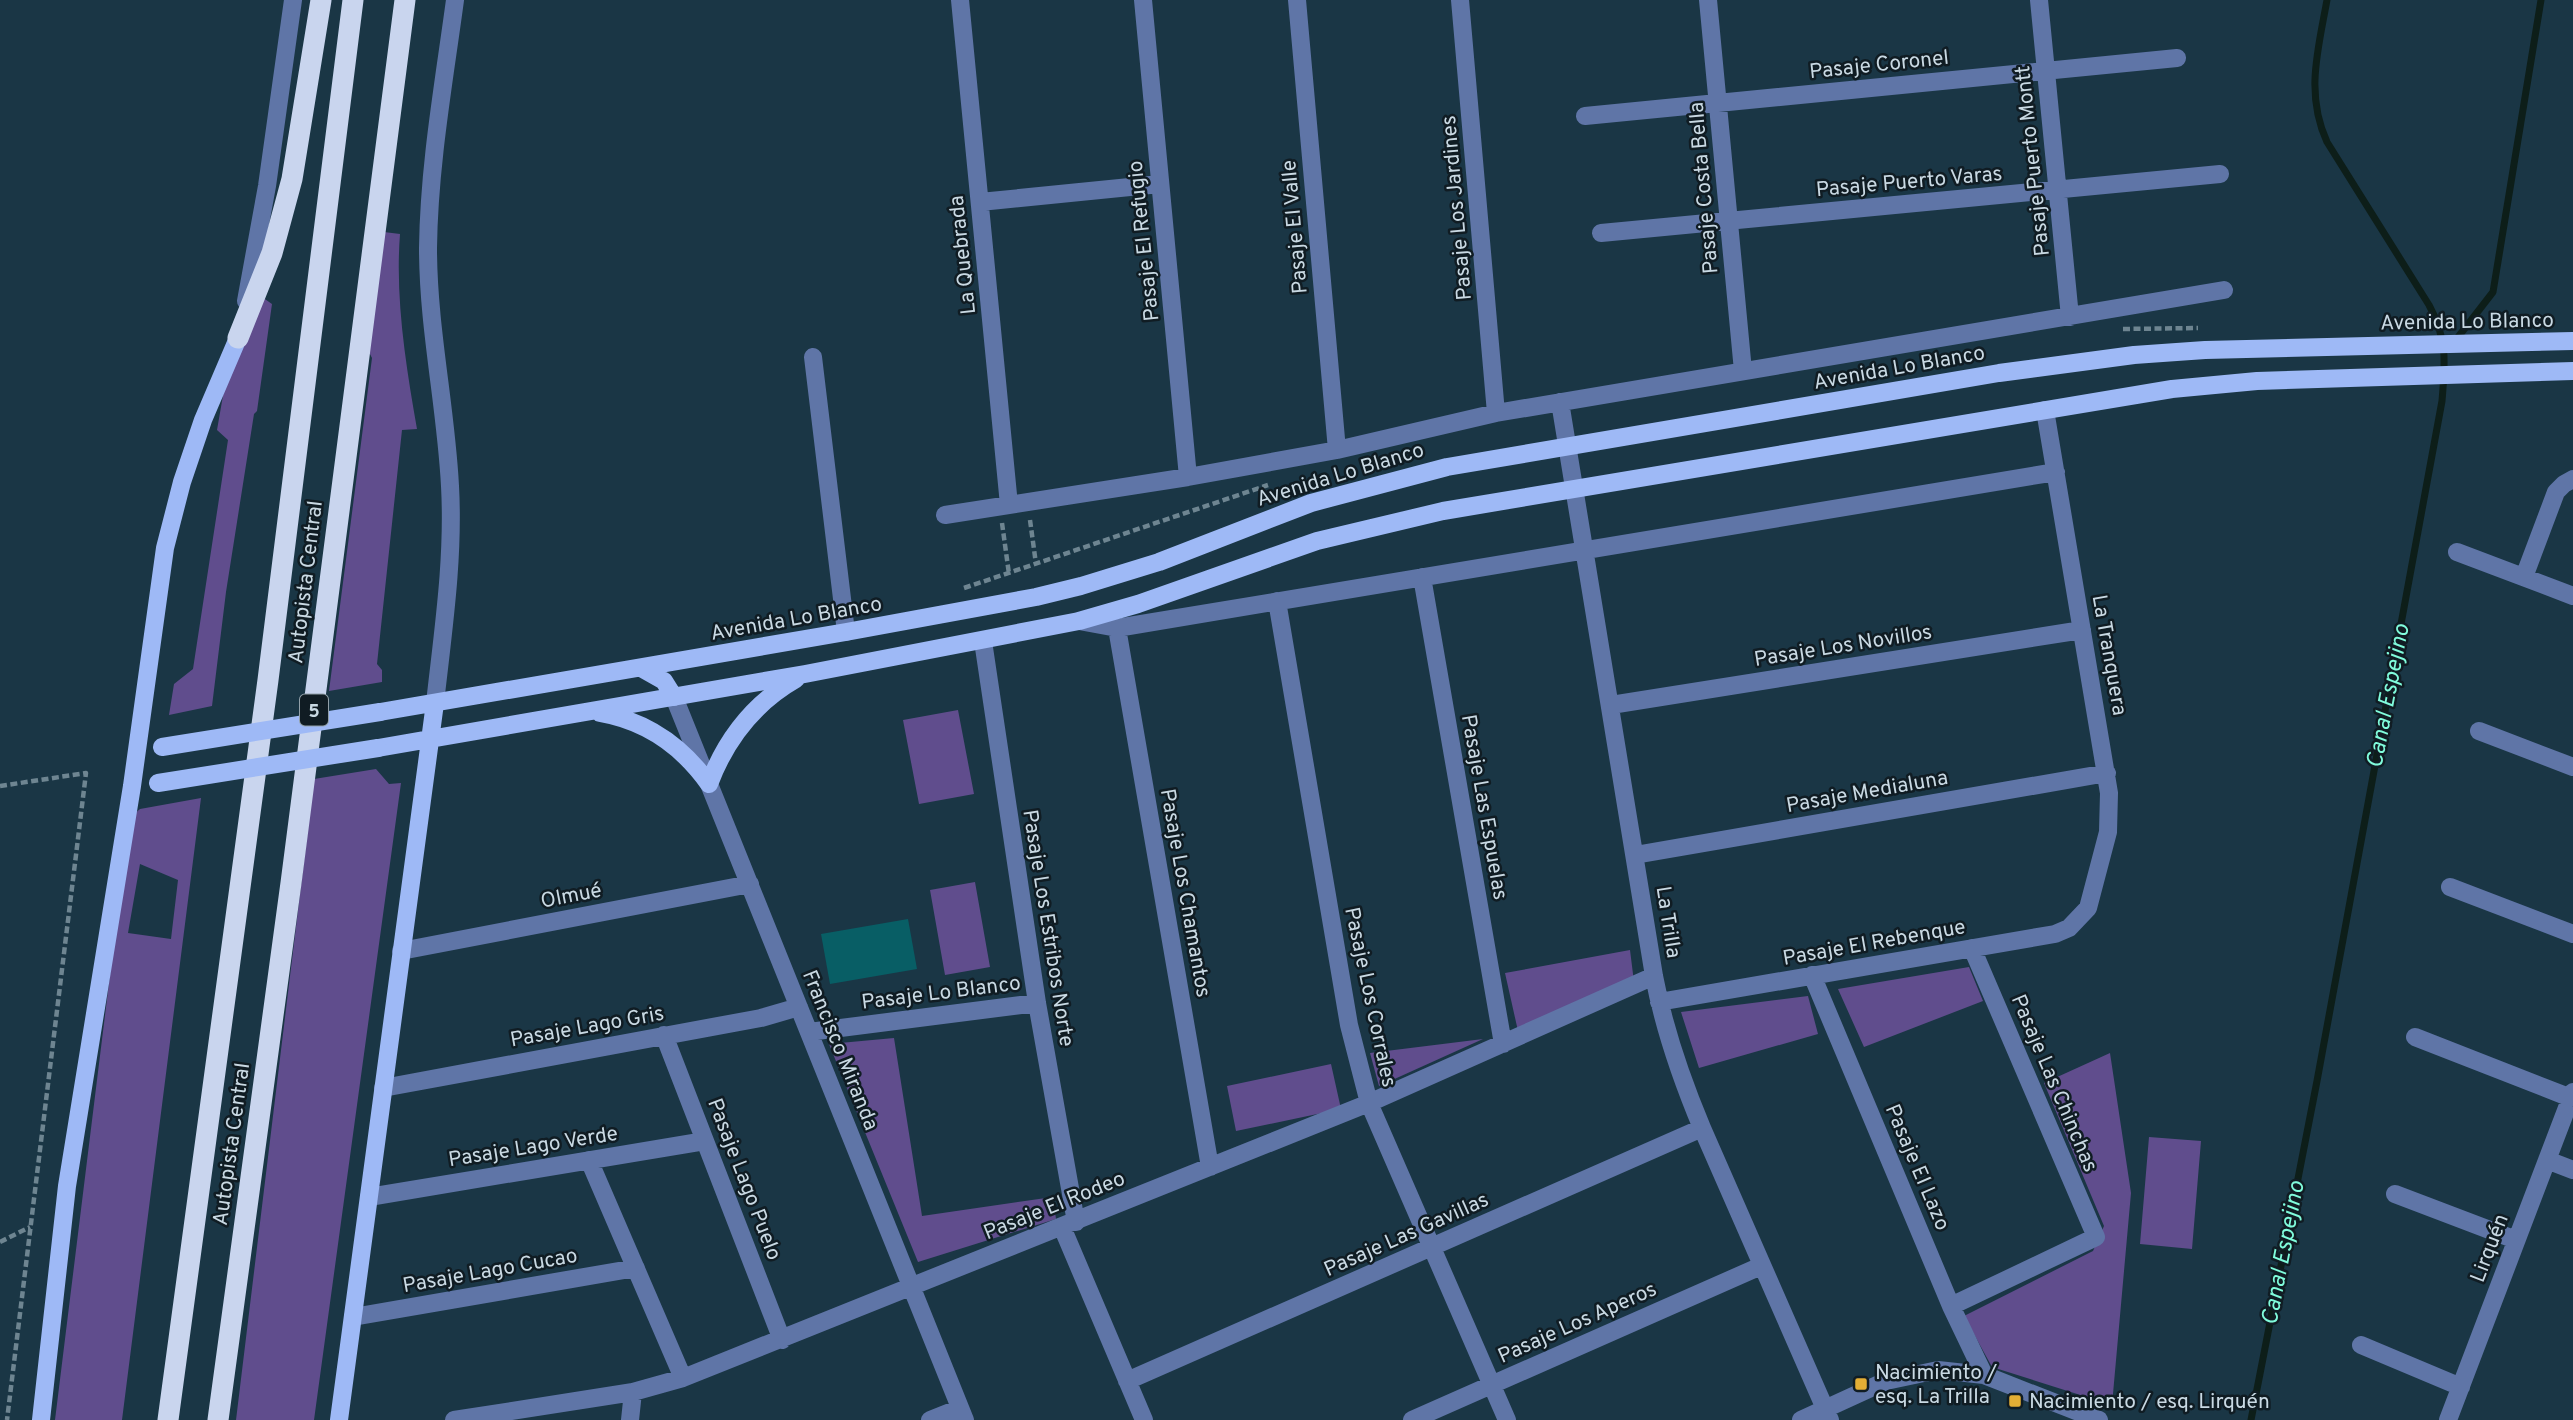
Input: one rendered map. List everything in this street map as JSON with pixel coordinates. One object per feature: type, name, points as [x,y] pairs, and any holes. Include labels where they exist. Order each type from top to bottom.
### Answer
[{"type":"highway","points":[[238,338],[272,253],[292,179],[321,0]]},
{"type":"highway","name":"Autopista Central","points":[[168,1420],[266,694],[353,0]]},
{"type":"highway","name":"Autopista Central","points":[[218,1420],[291,883],[405,0]]},
{"type":"main road","points":[[41,1420],[67,1186],[132,786],[165,548],[182,482],[238,338]]},
{"type":"main road","name":"Avenida Lo Blanco","points":[[137,751],[435,703],[978,609],[1080,586],[1147,566],[1262,520],[1362,488],[1447,467],[1567,446],[2073,362],[2205,350],[2573,341]]},
{"type":"main road","points":[[132,786],[590,712],[1079,621],[1138,604],[1278,554],[1357,530],[1443,511],[2213,384],[2573,371]]},
{"type":"main road","points":[[641,668],[664,681],[674,697]]},
{"type":"main road","points":[[590,712],[635,722],[656,733],[686,755],[709,784],[725,748],[743,722],[767,698],[805,674]]},
{"type":"main road","points":[[339,1420],[435,703]]},
{"type":"street","points":[[238,338],[268,186],[293,0]]},
{"type":"street","points":[[435,703],[449,575],[451,521],[428,250],[435,153],[455,0]]},
{"type":"street","name":"La Quebrada","points":[[960,0],[1012,504]]},
{"type":"street","name":"Pasaje El Refugio","points":[[1143,0],[1188,477]]},
{"type":"street","name":"Pasaje El Valle","points":[[1297,0],[1337,450]]},
{"type":"street","name":"Pasaje Los Jardines","points":[[1460,0],[1496,413]]},
{"type":"street","name":"Pasaje Costa Bella","points":[[1708,0],[1743,372]]},
{"type":"street","name":"Pasaje Puerto Montt","points":[[2039,0],[2070,317]]},
{"type":"street","name":"Pasaje Coronel","points":[[1585,116],[2177,58]]},
{"type":"street","name":"Pasaje Puerto Varas","points":[[1601,233],[2220,174]]},
{"type":"street","points":[[980,202],[1160,184]]},
{"type":"street","name":"Avenida Lo Blanco","points":[[945,515],[1188,477],[1337,450],[1496,413],[2224,290]]},
{"type":"street","points":[[813,357],[846,632]]},
{"type":"street","name":"La Trilla","points":[[1560,402],[1659,1002],[1672,1051],[1702,1128],[1828,1415]]},
{"type":"street","name":"La Tranquera","points":[[2045,410],[2106,773],[2110,813],[2108,832],[2088,908]]},
{"type":"street","points":[[1079,621],[1117,628],[2056,472]]},
{"type":"street","points":[[2524,577],[2556,492],[2573,480]]},
{"type":"street","points":[[2457,552],[2573,596]]},
{"type":"street","name":"Pasaje Las Espuelas","points":[[1422,577],[1503,1044]]},
{"type":"street","name":"Pasaje Los Corrales","points":[[1277,601],[1349,1025],[1369,1103],[1507,1420]]},
{"type":"street","name":"Pasaje Los Chamantos","points":[[1117,628],[1210,1167]]},
{"type":"street","name":"Pasaje Los Novillos","points":[[1611,705],[2082,631]]},
{"type":"street","name":"Pasaje Los Estribos Norte","points":[[983,641],[1069,1224],[1144,1420]]},
{"type":"street","name":"Francisco Miranda","points":[[674,697],[962,1414]]},
{"type":"street","points":[[2479,731],[2573,767]]},
{"type":"street","name":"Pasaje Medialuna","points":[[1635,855],[2106,773]]},
{"type":"street","name":"Olmué","points":[[401,951],[750,884]]},
{"type":"street","points":[[2450,887],[2573,934]]},
{"type":"street","name":"Pasaje El Rebenque","points":[[1659,1002],[2055,934],[2069,928],[2088,908]]},
{"type":"street","name":"Pasaje Las Chinchas","points":[[1951,1306],[2096,1237],[1972,948]]},
{"type":"street","name":"Pasaje El Lazo","points":[[1812,975],[1951,1306],[1984,1375]]},
{"type":"street","name":"Pasaje El Rodeo","points":[[454,1420],[505,1416],[633,1392],[683,1378],[1369,1103],[1654,976]]},
{"type":"street","name":"Pasaje Lo Blanco","points":[[809,1032],[1037,1003]]},
{"type":"street","name":"Pasaje Lago Gris","points":[[383,1088],[761,1018],[799,1007]]},
{"type":"street","name":"Pasaje Lago Puelo","points":[[664,1035],[782,1340]]},
{"type":"street","points":[[2415,1037],[2572,1095]]},
{"type":"street","name":"Lirquén","points":[[2448,1420],[2572,1095]]},
{"type":"street","name":"Pasaje Las Gavillas","points":[[1128,1381],[1702,1128]]},
{"type":"street","name":"Pasaje Lago Verde","points":[[369,1197],[705,1141]]},
{"type":"street","points":[[589,1160],[683,1378]]},
{"type":"street","points":[[2547,1160],[2573,1170]]},
{"type":"street","points":[[2395,1194],[2516,1240]]},
{"type":"street","name":"Pasaje Los Aperos","points":[[1412,1420],[1761,1266]]},
{"type":"street","name":"Pasaje Lago Cucao","points":[[353,1317],[636,1268]]},
{"type":"street","points":[[2361,1345],[2460,1387]]},
{"type":"street","points":[[1801,1420],[1828,1415],[1886,1381],[1938,1370],[1984,1375],[2099,1420]]},
{"type":"street","points":[[630,1420],[633,1392]]},
{"type":"street","points":[[930,1420],[962,1414]]},
{"type":"path","points":[[1012,504],[1036,564]]},
{"type":"path","points":[[1009,574],[1012,504]]},
{"type":"path","points":[[0,786],[86,773],[7,1420]]},
{"type":"path","points":[[0,1242],[31,1226]]},
{"type":"shaded area","points":[[384,232],[400,234],[400,308],[417,429],[402,430],[377,664],[382,670],[382,682],[329,691],[372,358],[367,348]]},
{"type":"shaded area","points":[[259,295],[272,304],[226,592],[212,706],[169,715],[174,684],[193,669],[228,440],[217,430],[225,384]]},
{"type":"shaded area","points":[[958,710],[974,794],[919,804],[903,720]]},
{"type":"shaded area","points":[[376,769],[389,784],[401,783],[314,1420],[236,1420],[314,779]]},
{"type":"shaded area","points":[[201,798],[122,1420],[55,1420],[129,821],[140,809]],"holes":[[[140,864],[178,880],[171,939],[128,933]]]},
{"type":"shaded area","points":[[975,882],[990,967],[945,975],[930,890]]},
{"type":"shaded area","points":[[1630,950],[1634,982],[1518,1031],[1505,973]]},
{"type":"shaded area","points":[[1969,967],[1983,1001],[1864,1047],[1838,989]]},
{"type":"shaded area","points":[[1808,996],[1818,1034],[1699,1068],[1681,1012]]},
{"type":"shaded area","points":[[894,1038],[922,1216],[1053,1197],[1056,1219],[918,1262],[829,1044]]},
{"type":"shaded area","points":[[1483,1039],[1379,1086],[1370,1053]]},
{"type":"shaded area","points":[[2110,1053],[2131,1193],[2112,1405],[1992,1367],[1964,1316],[2093,1251],[2104,1226],[2044,1083]]},
{"type":"shaded area","points":[[1331,1064],[1341,1109],[1236,1131],[1227,1086]]},
{"type":"shaded area","points":[[2149,1137],[2201,1141],[2192,1249],[2140,1244]]},
{"type":"building","points":[[908,919],[917,969],[830,984],[821,934]]},
{"type":"waterway","name":"Canal Espejino","points":[[2251,1420],[2317,1081],[2442,401],[2444,375],[2442,341],[2429,305],[2327,142],[2320,124],[2316,107],[2315,72],[2327,0]]},
{"type":"waterway","points":[[2455,341],[2493,292],[2541,0]]},
{"type":"place","name":"Nacimiento / esq. La Trilla","points":[[1861,1384]]},
{"type":"place","name":"Nacimiento / esq. Lirquén","points":[[2015,1401]]}]
